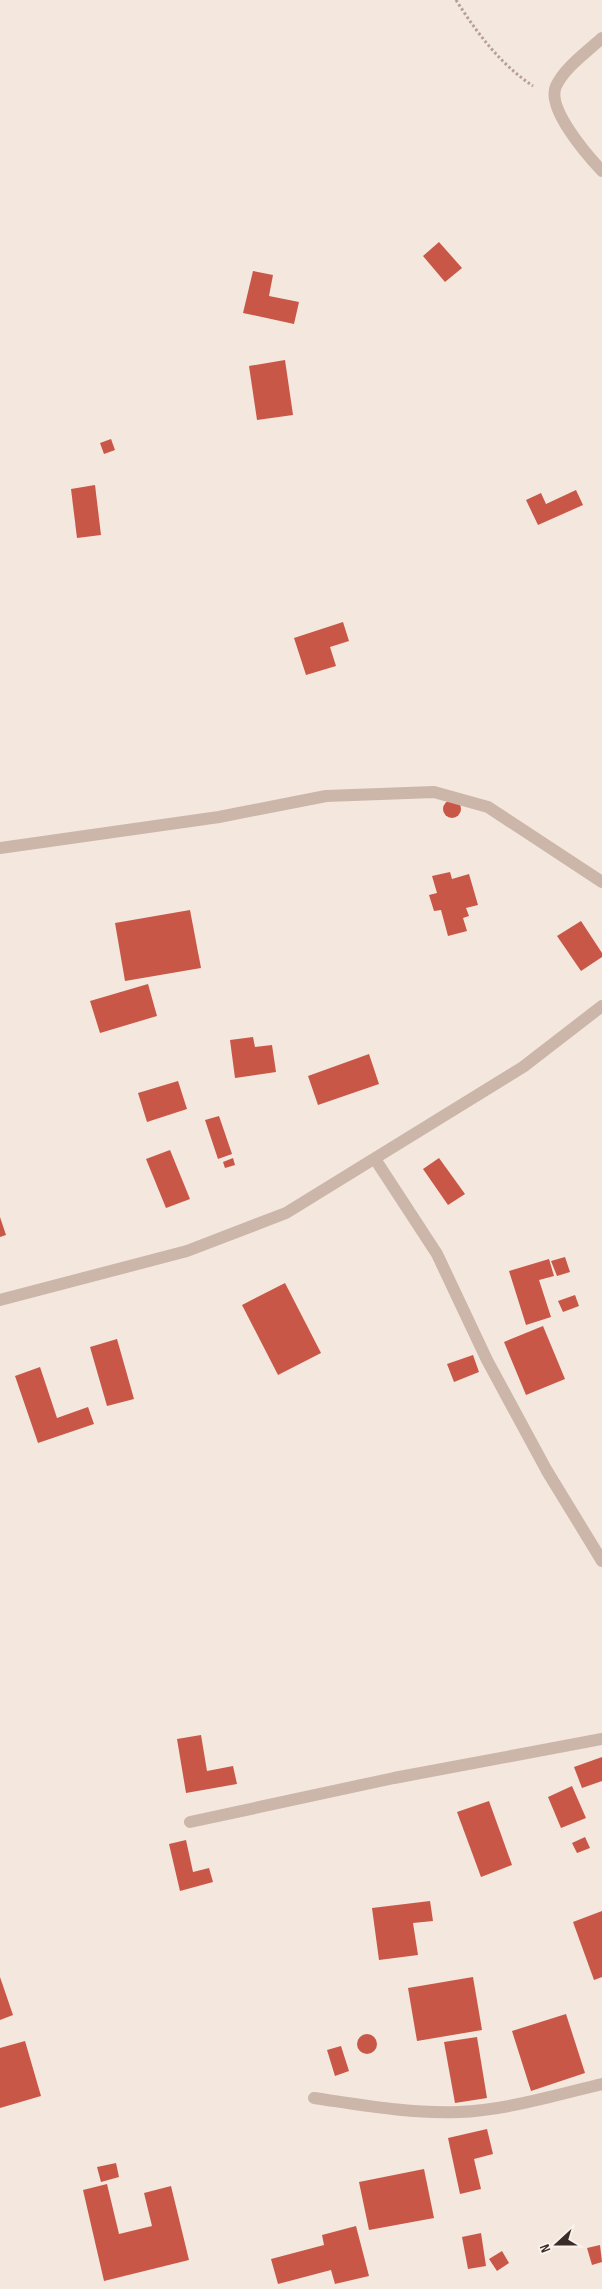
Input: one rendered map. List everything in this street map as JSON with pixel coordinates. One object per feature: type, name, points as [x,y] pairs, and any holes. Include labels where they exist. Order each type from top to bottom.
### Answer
[{"type":"street","points":[[602,38],[565,73],[556,87],[555,102],[580,145],[602,171]]},
{"type":"street","points":[[0,848],[219,817],[326,796],[434,792],[488,807],[602,882]]},
{"type":"street","points":[[0,1300],[187,1251],[286,1213],[523,1067],[602,1006]]},
{"type":"street","points":[[375,1159],[437,1254],[501,1385],[547,1471],[602,1561]]},
{"type":"street","points":[[190,1822],[394,1778],[602,1739]]},
{"type":"street","points":[[314,2098],[388,2109],[459,2112],[531,2101],[602,2084]]},
{"type":"path","points":[[456,0],[482,40],[518,76],[555,102]]},
{"type":"building","points":[[439,242],[462,268],[445,282],[423,256]]},
{"type":"building","points":[[253,271],[273,275],[269,296],[299,302],[294,324],[243,313]]},
{"type":"building","points":[[285,360],[293,415],[257,420],[249,366]]},
{"type":"building","points":[[111,439],[115,450],[104,454],[100,443]]},
{"type":"building","points":[[95,485],[101,535],[77,538],[71,489]]},
{"type":"building","points":[[576,490],[583,505],[538,525],[526,500],[541,493],[546,504]]},
{"type":"building","points":[[343,622],[349,641],[330,647],[336,666],[306,675],[294,638]]},
{"type":"building","points":[[448,800],[456,800],[461,805],[459,816],[448,818],[443,813],[443,805]]},
{"type":"building","points":[[450,872],[452,879],[469,874],[478,905],[466,908],[469,916],[463,918],[467,931],[448,936],[441,910],[434,911],[429,895],[437,893],[432,876]]},
{"type":"building","points":[[190,910],[201,968],[125,981],[115,923]]},
{"type":"building","points":[[581,921],[602,953],[602,957],[581,971],[557,936]]},
{"type":"building","points":[[148,984],[157,1016],[100,1033],[90,1001]]},
{"type":"building","points":[[253,1037],[255,1047],[272,1045],[276,1072],[235,1078],[230,1040]]},
{"type":"building","points":[[369,1054],[379,1084],[318,1105],[308,1076]]},
{"type":"building","points":[[178,1081],[187,1109],[147,1122],[138,1093]]},
{"type":"building","points":[[219,1116],[232,1154],[218,1159],[205,1120]]},
{"type":"building","points":[[170,1150],[190,1199],[166,1208],[146,1159]]},
{"type":"building","points":[[233,1158],[235,1165],[225,1168],[223,1162]]},
{"type":"building","points":[[439,1158],[465,1194],[448,1205],[423,1169]]},
{"type":"building","points":[[0,1217],[6,1235],[0,1237]]},
{"type":"building","points":[[565,1257],[570,1272],[557,1276],[551,1261]]},
{"type":"building","points":[[549,1259],[554,1276],[539,1280],[551,1317],[526,1325],[509,1271]]},
{"type":"building","points":[[285,1283],[321,1353],[278,1375],[242,1305]]},
{"type":"building","points":[[575,1295],[579,1306],[563,1312],[558,1301]]},
{"type":"building","points":[[543,1326],[565,1379],[526,1395],[504,1342]]},
{"type":"building","points":[[117,1339],[134,1399],[107,1406],[90,1347]]},
{"type":"building","points":[[473,1355],[479,1372],[454,1382],[447,1364]]},
{"type":"building","points":[[40,1367],[57,1418],[88,1407],[94,1424],[38,1443],[15,1376]]},
{"type":"building","points":[[201,1735],[207,1771],[233,1766],[237,1784],[186,1793],[177,1739]]},
{"type":"building","points":[[602,1757],[602,1781],[582,1788],[574,1767]]},
{"type":"building","points":[[572,1786],[586,1818],[561,1828],[548,1797]]},
{"type":"building","points":[[489,1801],[512,1865],[481,1877],[457,1812]]},
{"type":"building","points":[[585,1837],[590,1848],[577,1853],[572,1843]]},
{"type":"building","points":[[186,1840],[193,1872],[209,1868],[213,1882],[180,1891],[169,1844]]},
{"type":"building","points":[[430,1901],[433,1921],[413,1923],[418,1955],[379,1960],[372,1908]]},
{"type":"building","points":[[602,1911],[602,1977],[594,1980],[573,1922]]},
{"type":"building","points":[[0,1977],[13,2015],[0,2020]]},
{"type":"building","points":[[473,1977],[482,2030],[417,2041],[408,1988]]},
{"type":"building","points":[[566,2014],[585,2073],[531,2091],[512,2031]]},
{"type":"building","points":[[367,2034],[374,2037],[377,2044],[374,2051],[367,2054],[360,2051],[357,2044],[360,2037]]},
{"type":"building","points":[[477,2037],[487,2098],[455,2103],[444,2042]]},
{"type":"building","points":[[25,2041],[41,2096],[0,2108],[0,2048]]},
{"type":"building","points":[[341,2046],[349,2071],[335,2076],[327,2050]]},
{"type":"building","points":[[487,2129],[493,2154],[474,2159],[481,2189],[460,2194],[448,2138]]},
{"type":"building","points":[[116,2163],[119,2177],[101,2182],[97,2167]]},
{"type":"building","points":[[424,2169],[434,2218],[369,2230],[359,2182]]},
{"type":"building","points":[[107,2184],[119,2234],[152,2226],[144,2193],[171,2186],[189,2260],[104,2281],[83,2190]]},
{"type":"building","points":[[356,2226],[369,2276],[335,2284],[331,2270],[278,2284],[271,2259],[324,2245],[322,2235]]},
{"type":"building","points":[[481,2233],[486,2266],[468,2269],[462,2237]]},
{"type":"building","points":[[600,2245],[602,2262],[592,2265],[587,2248]]},
{"type":"building","points":[[502,2251],[509,2263],[497,2271],[489,2259]]}]
